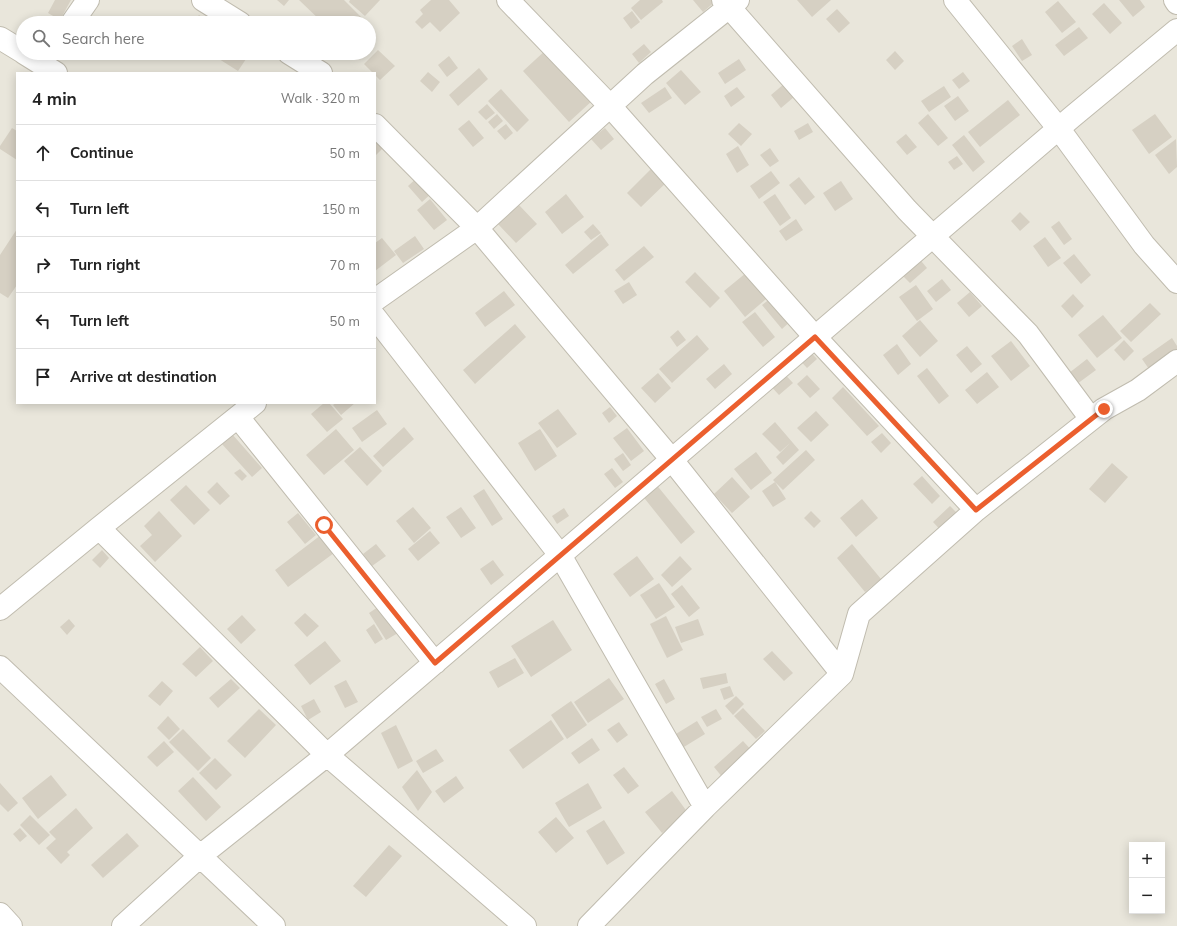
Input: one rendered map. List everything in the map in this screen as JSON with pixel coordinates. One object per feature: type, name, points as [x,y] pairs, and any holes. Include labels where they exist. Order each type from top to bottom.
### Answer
[{"type":"street","points":[[77,16],[88,0]]},
{"type":"street","points":[[203,0],[229,16]]},
{"type":"street","points":[[508,0],[611,107],[815,337],[976,510]]},
{"type":"street","points":[[955,0],[1059,129],[1144,245],[1177,282]]},
{"type":"street","points":[[376,299],[477,228],[611,107],[645,74],[730,2],[907,210],[1028,334],[1091,419]]},
{"type":"street","points":[[123,926],[200,856],[327,755],[815,337],[1177,30]]},
{"type":"street","points":[[0,38],[16,48]]},
{"type":"street","points":[[41,60],[50,64]]},
{"type":"street","points":[[300,60],[319,72]]},
{"type":"street","points":[[376,126],[477,228],[672,460],[842,674]]},
{"type":"street","points":[[376,318],[560,555],[705,807]]},
{"type":"street","points":[[589,926],[705,807],[842,674],[859,614],[976,510],[1104,409],[1138,390],[1177,361]]},
{"type":"street","points":[[0,609],[254,404]]},
{"type":"street","points":[[238,417],[435,663]]},
{"type":"street","points":[[99,528],[327,755],[524,926]]},
{"type":"street","points":[[0,667],[274,926]]},
{"type":"street","points":[[0,914],[11,926]]},
{"type":"shaded area","points":[[0,0],[1177,0],[1177,926],[0,926]]},
{"type":"building","points":[[55,0],[71,0],[62,16],[53,16],[48,13]]},
{"type":"building","points":[[277,0],[289,0],[284,6]]},
{"type":"building","points":[[299,0],[344,0],[360,16],[316,16]]},
{"type":"building","points":[[350,0],[380,0],[365,16],[349,2]]},
{"type":"building","points":[[431,0],[449,0],[460,13],[440,32],[430,22],[422,29],[415,22],[423,14],[420,10]]},
{"type":"building","points":[[640,0],[662,0],[663,2],[641,20],[631,8]]},
{"type":"building","points":[[693,0],[717,0],[703,12]]},
{"type":"building","points":[[797,0],[831,0],[812,17]]},
{"type":"building","points":[[1119,0],[1140,0],[1145,7],[1133,17]]},
{"type":"building","points":[[1058,1],[1076,22],[1062,33],[1045,12]]},
{"type":"building","points":[[1104,3],[1122,23],[1110,34],[1092,14]]},
{"type":"building","points":[[837,9],[850,23],[839,33],[826,19]]},
{"type":"building","points":[[632,11],[640,22],[631,29],[623,18]]},
{"type":"building","points":[[1079,27],[1088,38],[1064,56],[1055,45]]},
{"type":"building","points":[[1022,39],[1032,55],[1022,61],[1012,46]]},
{"type":"building","points":[[644,44],[651,52],[639,63],[632,54]]},
{"type":"building","points":[[547,49],[593,100],[569,122],[523,71]]},
{"type":"building","points":[[378,50],[395,66],[380,80],[376,76],[376,72],[372,72],[364,64],[368,60],[376,60],[376,52]]},
{"type":"building","points":[[895,51],[904,61],[895,70],[886,60]]},
{"type":"building","points":[[449,56],[458,68],[447,77],[438,65]]},
{"type":"building","points":[[739,59],[746,70],[725,84],[718,73]]},
{"type":"building","points":[[221,60],[245,60],[238,71]]},
{"type":"building","points":[[479,68],[488,79],[458,106],[449,95]]},
{"type":"building","points":[[681,70],[701,92],[685,105],[666,83]]},
{"type":"building","points":[[428,72],[440,82],[432,92],[420,81]]},
{"type":"building","points":[[963,72],[970,81],[959,89],[952,80]]},
{"type":"building","points":[[784,84],[794,97],[781,108],[771,95]]},
{"type":"building","points":[[944,86],[951,97],[929,112],[921,101]]},
{"type":"building","points":[[665,87],[672,98],[649,113],[641,103]]},
{"type":"building","points":[[737,87],[745,97],[731,107],[724,96]]},
{"type":"building","points":[[501,89],[529,120],[517,132],[488,101]]},
{"type":"building","points":[[958,96],[969,111],[955,121],[944,106]]},
{"type":"building","points":[[1008,100],[1020,115],[980,147],[968,132]]},
{"type":"building","points":[[487,104],[495,113],[486,120],[478,112]]},
{"type":"building","points":[[497,114],[503,121],[494,129],[488,122]]},
{"type":"building","points":[[928,114],[948,138],[938,146],[918,123]]},
{"type":"building","points":[[1155,114],[1172,137],[1149,154],[1132,130]]},
{"type":"building","points":[[469,120],[484,138],[473,147],[458,129]]},
{"type":"building","points":[[739,123],[752,134],[741,146],[728,134]]},
{"type":"building","points":[[808,123],[813,132],[799,140],[794,131]]},
{"type":"building","points":[[506,124],[513,133],[505,140],[497,131]]},
{"type":"building","points":[[12,128],[16,130],[16,159],[0,149],[0,146]]},
{"type":"building","points":[[605,128],[614,139],[601,150],[591,139]]},
{"type":"building","points":[[906,134],[917,147],[907,155],[896,142]]},
{"type":"building","points":[[964,135],[985,162],[973,172],[952,145]]},
{"type":"building","points":[[376,138],[385,146],[376,155]]},
{"type":"building","points":[[1176,139],[1177,167],[1169,174],[1155,155]]},
{"type":"building","points":[[738,146],[749,165],[737,173],[726,154]]},
{"type":"building","points":[[770,148],[779,161],[770,167],[760,155]]},
{"type":"building","points":[[957,156],[963,164],[954,170],[948,162]]},
{"type":"building","points":[[656,164],[670,179],[641,207],[627,193]]},
{"type":"building","points":[[771,171],[780,183],[759,199],[750,186]]},
{"type":"building","points":[[419,176],[433,192],[422,202],[408,186]]},
{"type":"building","points":[[799,177],[815,197],[805,205],[789,185]]},
{"type":"building","points":[[841,181],[853,199],[835,211],[823,193]]},
{"type":"building","points":[[566,194],[584,217],[562,234],[545,212]]},
{"type":"building","points":[[775,194],[791,218],[780,226],[763,202]]},
{"type":"building","points":[[430,199],[447,220],[434,230],[417,210]]},
{"type":"building","points":[[519,205],[537,224],[516,243],[498,224]]},
{"type":"building","points":[[1020,212],[1030,222],[1020,231],[1011,221]]},
{"type":"building","points":[[796,219],[803,230],[786,241],[779,231]]},
{"type":"building","points":[[1059,221],[1072,239],[1064,245],[1051,227]]},
{"type":"building","points":[[593,224],[601,233],[591,240],[584,232]]},
{"type":"building","points":[[16,231],[16,286],[8,298],[0,293],[0,255]]},
{"type":"building","points":[[601,234],[609,245],[573,274],[565,265]]},
{"type":"building","points":[[415,236],[424,249],[403,263],[394,251]]},
{"type":"building","points":[[1045,237],[1061,258],[1048,267],[1033,246]]},
{"type":"building","points":[[382,238],[396,255],[376,270],[376,242]]},
{"type":"building","points":[[644,246],[654,257],[624,281],[615,270]]},
{"type":"building","points":[[1074,254],[1091,275],[1081,284],[1063,263]]},
{"type":"building","points":[[917,256],[927,268],[910,283],[899,272]]},
{"type":"building","points":[[752,268],[773,293],[745,317],[724,291]]},
{"type":"building","points":[[695,272],[720,298],[710,308],[685,282]]},
{"type":"building","points":[[942,279],[951,290],[936,302],[927,291]]},
{"type":"building","points":[[629,282],[637,295],[623,304],[614,291]]},
{"type":"building","points":[[916,285],[933,309],[917,321],[899,297]]},
{"type":"building","points":[[504,291],[515,305],[485,327],[475,313]]},
{"type":"building","points":[[970,292],[982,306],[969,317],[957,303]]},
{"type":"building","points":[[1073,294],[1084,306],[1072,318],[1061,306]]},
{"type":"building","points":[[775,295],[794,318],[782,329],[762,305]]},
{"type":"building","points":[[1150,303],[1161,314],[1131,342],[1120,331]]},
{"type":"building","points":[[755,312],[775,337],[763,347],[742,322]]},
{"type":"building","points":[[1103,315],[1122,338],[1097,358],[1078,335]]},
{"type":"building","points":[[920,320],[938,341],[920,357],[902,336]]},
{"type":"building","points":[[515,324],[526,337],[475,384],[463,370]]},
{"type":"building","points":[[678,330],[686,340],[677,347],[670,337]]},
{"type":"building","points":[[697,335],[709,349],[672,383],[659,369]]},
{"type":"building","points":[[1172,338],[1177,346],[1177,354],[1151,372],[1142,359]]},
{"type":"building","points":[[1124,340],[1134,351],[1124,361],[1114,350]]},
{"type":"building","points":[[1011,341],[1030,366],[1011,381],[991,356]]},
{"type":"building","points":[[897,344],[911,364],[898,375],[883,355]]},
{"type":"building","points":[[967,346],[982,364],[971,373],[956,355]]},
{"type":"building","points":[[806,347],[817,359],[807,368],[796,356]]},
{"type":"building","points":[[1087,359],[1096,370],[1077,384],[1069,373]]},
{"type":"building","points":[[724,364],[732,374],[715,389],[706,379]]},
{"type":"building","points":[[927,368],[949,396],[939,404],[917,376]]},
{"type":"building","points":[[780,369],[793,383],[779,395],[767,382]]},
{"type":"building","points":[[987,372],[999,387],[977,404],[965,390]]},
{"type":"building","points":[[658,373],[671,388],[655,403],[641,388]]},
{"type":"building","points":[[807,375],[820,389],[810,398],[797,384]]},
{"type":"building","points":[[843,387],[879,426],[867,436],[832,398]]},
{"type":"building","points":[[323,404],[330,404],[343,419],[327,432],[311,414]]},
{"type":"building","points":[[334,404],[354,404],[341,415],[333,405]]},
{"type":"building","points":[[610,407],[617,416],[609,423],[602,413]]},
{"type":"building","points":[[558,409],[577,434],[557,448],[538,423]]},
{"type":"building","points":[[377,410],[387,424],[362,442],[352,428]]},
{"type":"building","points":[[816,411],[829,425],[811,442],[797,428]]},
{"type":"building","points":[[775,422],[799,450],[783,465],[776,457],[790,443],[780,452],[762,434]]},
{"type":"building","points":[[404,427],[414,439],[383,467],[373,456]]},
{"type":"building","points":[[627,428],[644,451],[631,461],[613,438]]},
{"type":"building","points":[[336,429],[354,450],[324,475],[306,455]]},
{"type":"building","points":[[540,429],[557,456],[535,471],[518,443]]},
{"type":"building","points":[[882,433],[891,443],[881,453],[871,442]]},
{"type":"building","points":[[232,434],[262,468],[252,477],[221,443]]},
{"type":"building","points":[[360,447],[382,471],[367,486],[344,461]]},
{"type":"building","points":[[806,450],[815,460],[783,490],[773,480]]},
{"type":"building","points":[[756,452],[772,473],[751,490],[734,469]]},
{"type":"building","points":[[623,453],[631,465],[623,471],[614,459]]},
{"type":"building","points":[[1112,463],[1128,477],[1105,503],[1089,489]]},
{"type":"building","points":[[612,468],[623,482],[615,488],[604,474]]},
{"type":"building","points":[[240,469],[247,476],[242,481],[234,473]]},
{"type":"building","points":[[922,476],[940,496],[932,504],[913,484]]},
{"type":"building","points":[[732,477],[750,497],[732,513],[714,494]]},
{"type":"building","points":[[217,482],[230,496],[220,505],[207,492]]},
{"type":"building","points":[[775,482],[786,499],[773,507],[762,491]]},
{"type":"building","points":[[655,483],[695,532],[681,544],[641,494]]},
{"type":"building","points":[[186,485],[210,510],[194,525],[170,500]]},
{"type":"building","points":[[484,489],[503,519],[492,526],[473,496]]},
{"type":"building","points":[[862,499],[878,518],[856,537],[840,518]]},
{"type":"building","points":[[950,506],[962,518],[945,535],[933,522]]},
{"type":"building","points":[[413,507],[431,528],[414,543],[396,521]]},
{"type":"building","points":[[461,507],[476,528],[461,538],[446,517]]},
{"type":"building","points":[[564,508],[569,516],[557,524],[552,516]]},
{"type":"building","points":[[159,511],[182,536],[155,562],[140,546],[152,535],[144,526]]},
{"type":"building","points":[[811,511],[821,521],[814,528],[804,518]]},
{"type":"building","points":[[298,513],[316,535],[305,544],[287,522]]},
{"type":"building","points":[[430,531],[440,543],[418,561],[408,549]]},
{"type":"building","points":[[321,535],[334,553],[288,587],[275,570]]},
{"type":"building","points":[[376,544],[386,556],[372,566],[363,554]]},
{"type":"building","points":[[852,544],[881,579],[865,592],[837,558]]},
{"type":"building","points":[[102,550],[109,558],[100,568],[92,560]]},
{"type":"building","points":[[637,556],[654,579],[630,597],[613,574]]},
{"type":"building","points":[[680,556],[692,569],[672,587],[661,575]]},
{"type":"building","points":[[493,560],[504,575],[491,585],[480,569]]},
{"type":"building","points":[[659,583],[675,607],[656,619],[640,595]]},
{"type":"building","points":[[682,585],[700,608],[689,617],[671,594]]},
{"type":"building","points":[[381,605],[398,633],[386,640],[369,613]]},
{"type":"building","points":[[305,613],[319,626],[307,637],[294,623]]},
{"type":"building","points":[[242,615],[256,630],[241,644],[227,629]]},
{"type":"building","points":[[666,616],[683,650],[667,658],[650,624]]},
{"type":"building","points":[[69,619],[75,626],[67,635],[60,627]]},
{"type":"building","points":[[698,619],[704,635],[681,643],[675,627]]},
{"type":"building","points":[[553,620],[572,650],[531,677],[511,646]]},
{"type":"building","points":[[374,624],[383,639],[375,644],[366,630]]},
{"type":"building","points":[[325,641],[341,661],[310,685],[294,665]]},
{"type":"building","points":[[200,647],[213,661],[196,677],[182,664]]},
{"type":"building","points":[[772,651],[793,673],[784,681],[763,659]]},
{"type":"building","points":[[515,658],[524,673],[498,688],[489,672]]},
{"type":"building","points":[[726,673],[728,683],[703,689],[700,678]]},
{"type":"building","points":[[609,678],[624,699],[588,723],[574,702]]},
{"type":"building","points":[[231,679],[240,688],[218,708],[209,698]]},
{"type":"building","points":[[664,679],[675,699],[666,704],[655,684]]},
{"type":"building","points":[[346,680],[358,702],[345,708],[334,686]]},
{"type":"building","points":[[162,681],[173,691],[160,706],[148,696]]},
{"type":"building","points":[[730,686],[734,696],[724,700],[720,689]]},
{"type":"building","points":[[736,696],[744,704],[733,715],[725,706]]},
{"type":"building","points":[[314,699],[321,712],[308,720],[301,706]]},
{"type":"building","points":[[571,701],[587,725],[567,739],[551,715]]},
{"type":"building","points":[[743,708],[765,731],[756,739],[734,716]]},
{"type":"building","points":[[259,709],[276,725],[245,758],[227,741]]},
{"type":"building","points":[[716,709],[722,719],[707,727],[701,717]]},
{"type":"building","points":[[168,716],[180,729],[169,740],[157,728]]},
{"type":"building","points":[[551,720],[564,739],[523,769],[509,750]]},
{"type":"building","points":[[697,721],[705,734],[679,750],[671,737]]},
{"type":"building","points":[[619,722],[628,735],[617,743],[607,730]]},
{"type":"building","points":[[396,725],[413,761],[398,769],[381,733]]},
{"type":"building","points":[[183,729],[211,758],[198,771],[169,742]]},
{"type":"building","points":[[592,738],[600,750],[579,764],[571,753]]},
{"type":"building","points":[[164,741],[174,752],[157,767],[147,757]]},
{"type":"building","points":[[743,741],[753,752],[723,778],[714,767]]},
{"type":"building","points":[[436,749],[444,761],[423,773],[416,761]]},
{"type":"building","points":[[215,758],[232,775],[216,790],[199,773]]},
{"type":"building","points":[[624,767],[639,786],[628,794],[613,775]]},
{"type":"building","points":[[417,770],[432,792],[418,811],[402,787]]},
{"type":"building","points":[[51,775],[67,795],[38,819],[22,798]]},
{"type":"building","points":[[456,776],[464,788],[444,803],[435,791]]},
{"type":"building","points":[[193,777],[221,807],[206,821],[178,791]]},
{"type":"building","points":[[0,783],[18,803],[8,812],[0,804]]},
{"type":"building","points":[[588,783],[602,808],[569,827],[555,803]]},
{"type":"building","points":[[672,791],[688,813],[662,833],[645,812]]},
{"type":"building","points":[[76,808],[93,828],[67,852],[70,855],[61,864],[46,848],[56,839],[49,832]]},
{"type":"building","points":[[30,815],[50,835],[39,845],[20,825]]},
{"type":"building","points":[[556,817],[574,838],[556,853],[538,832]]},
{"type":"building","points":[[604,820],[625,853],[607,865],[586,831]]},
{"type":"building","points":[[20,828],[27,836],[20,842],[13,834]]},
{"type":"building","points":[[127,833],[139,846],[103,878],[91,865]]},
{"type":"building","points":[[389,845],[402,856],[366,897],[353,886]]},
{"type":"route","points":[[324,525],[435,663],[815,337],[976,510],[1104,409]]}]
